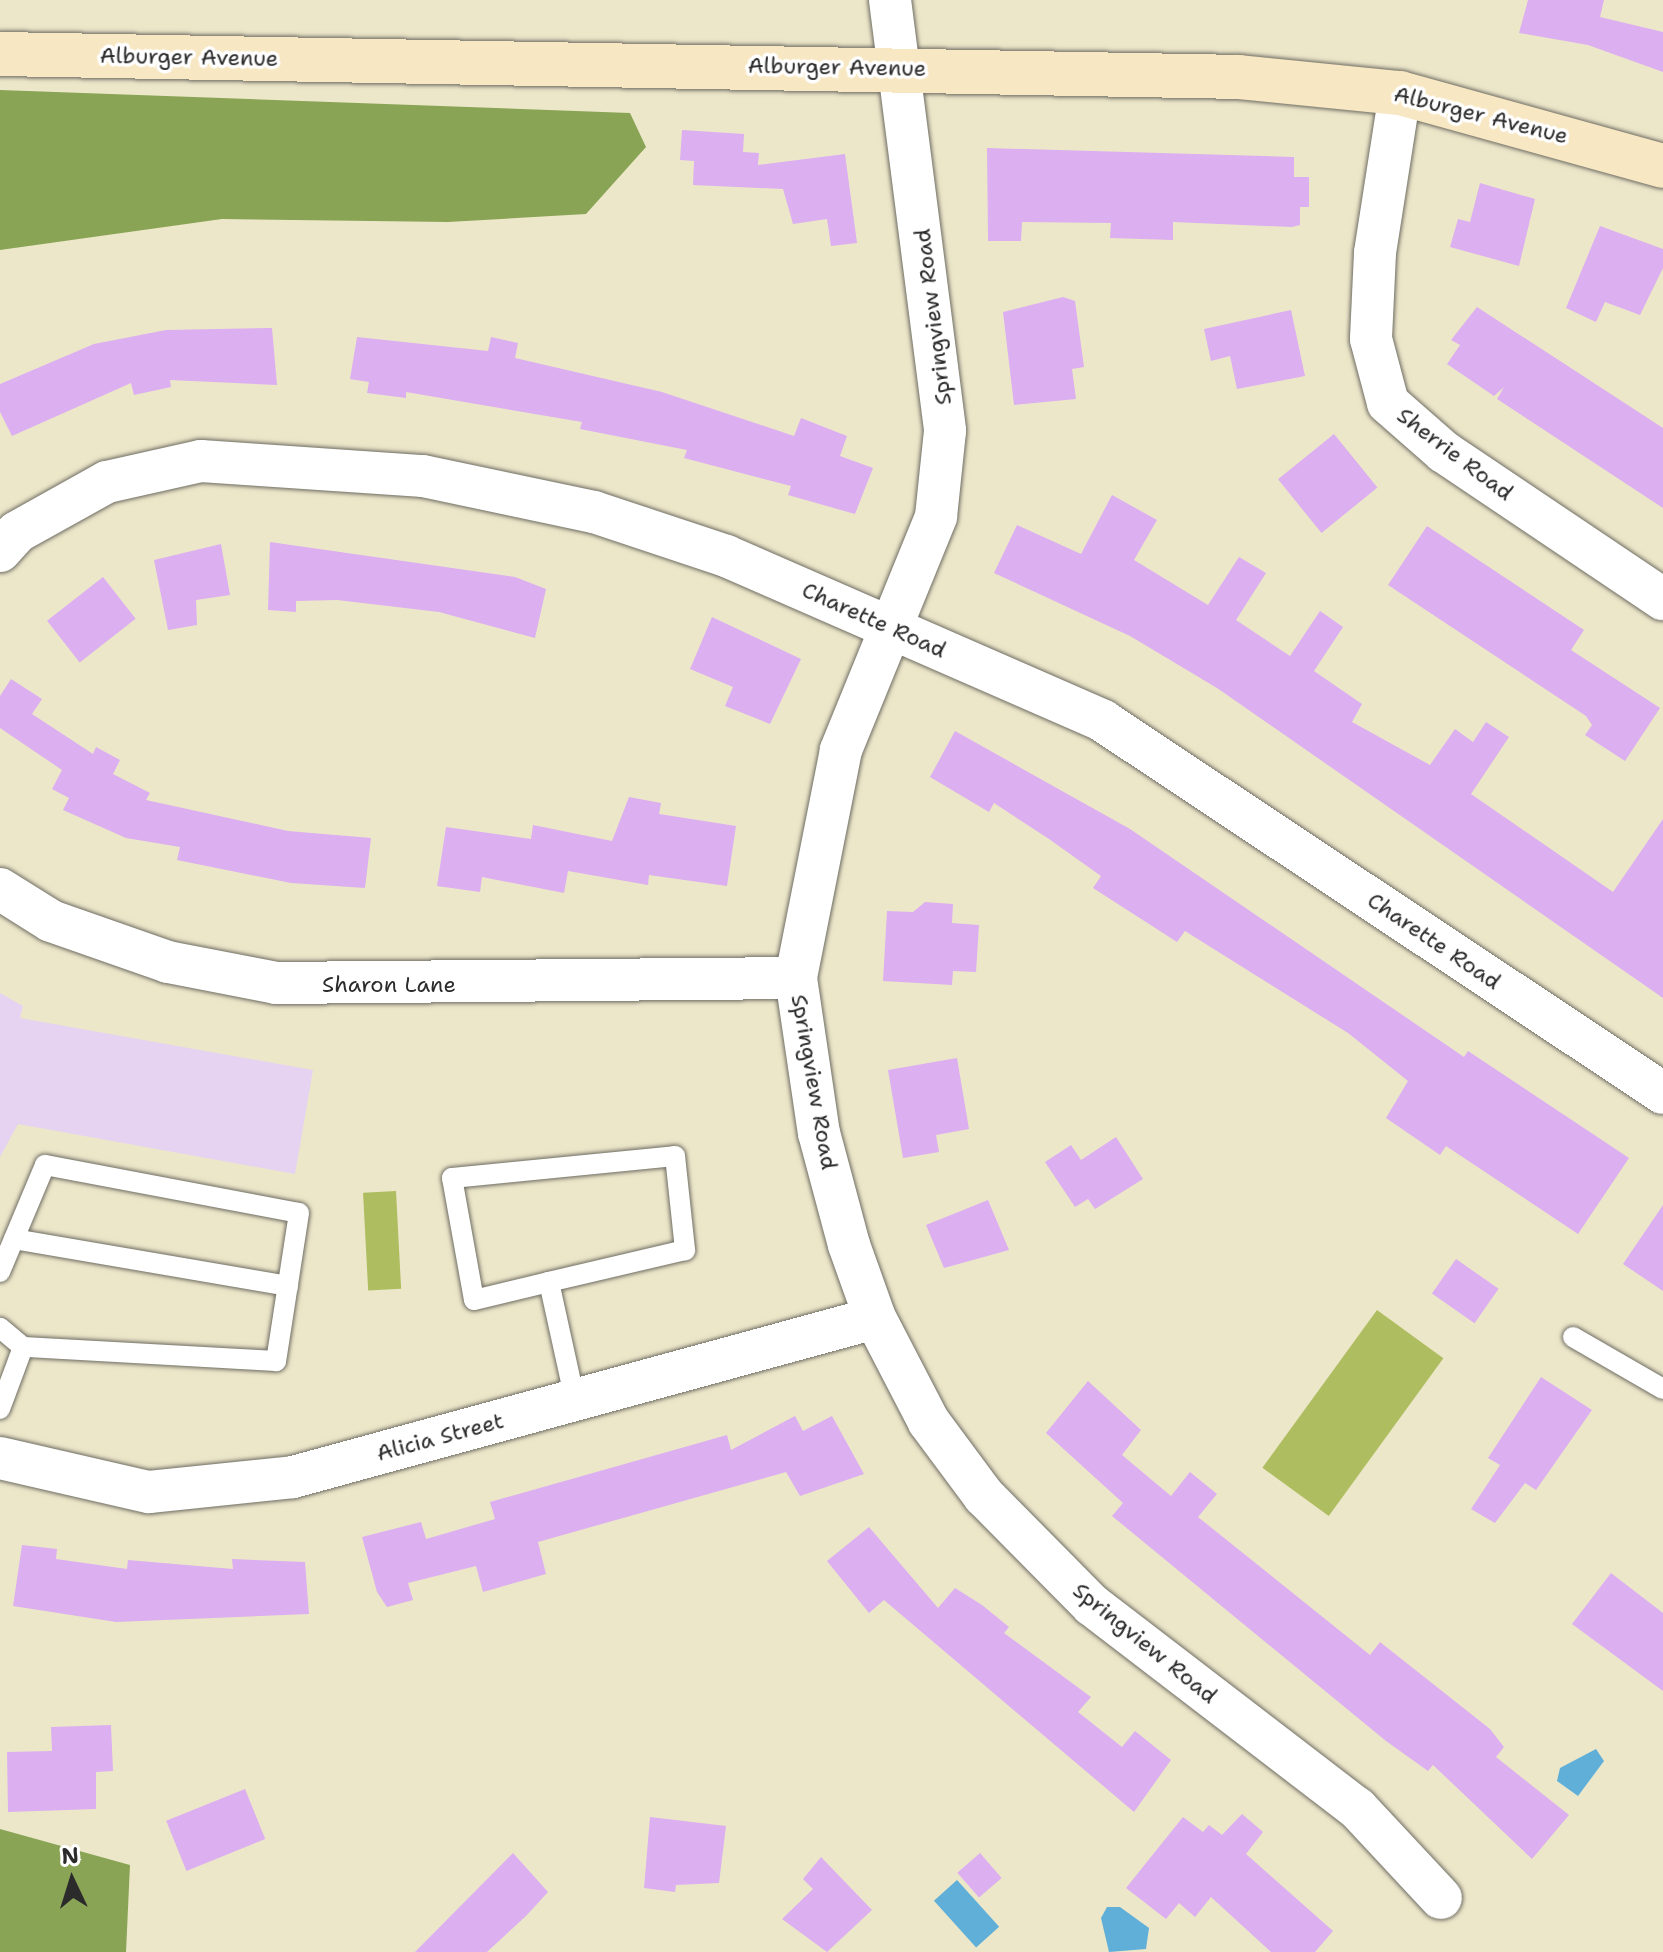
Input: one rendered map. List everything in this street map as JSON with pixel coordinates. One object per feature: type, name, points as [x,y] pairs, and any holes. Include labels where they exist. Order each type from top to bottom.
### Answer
[{"type":"street","name":"Springview Road","points":[[890,0],[945,431],[936,517],[841,750],[796,978],[819,1133],[875,1318],[929,1422],[984,1496],[1092,1605],[1357,1808],[1441,1898]]},
{"type":"street","name":"Alburger Avenue","points":[[0,54],[899,67],[1239,77],[1400,93],[1663,166]]},
{"type":"street","name":"Sherrie Road","points":[[1400,93],[1375,253],[1371,339],[1388,403],[1444,452],[1663,599]]},
{"type":"street","name":"Charette Road","points":[[0,551],[17,532],[107,482],[201,461],[293,464],[423,476],[594,512],[726,556],[1103,721],[1663,1093]]},
{"type":"street","name":"Sharon Lane","points":[[0,889],[51,921],[153,957],[276,983],[796,978]]},
{"type":"street","name":"Alicia Street","points":[[0,1458],[149,1492],[293,1477],[875,1318]]},
{"type":"lane","points":[[675,1156],[685,1250],[549,1282],[474,1300],[452,1178],[675,1156]]},
{"type":"lane","points":[[0,1272],[45,1165],[299,1213],[276,1361],[23,1347],[0,1328]]},
{"type":"lane","points":[[14,1239],[288,1286]]},
{"type":"lane","points":[[549,1282],[575,1400]]},
{"type":"lane","points":[[1573,1337],[1663,1389]]},
{"type":"lane","points":[[0,1409],[23,1347]]},
{"type":"shaded area","points":[[0,993],[23,1006],[20,1018],[313,1070],[295,1174],[18,1124],[0,1157]]},
{"type":"green space","points":[[0,90],[630,113],[646,147],[586,214],[448,222],[222,219],[0,250]]},
{"type":"green space","points":[[396,1191],[401,1289],[368,1291],[363,1193]]},
{"type":"green space","points":[[1377,1310],[1443,1358],[1329,1516],[1262,1468]]},
{"type":"green space","points":[[0,1829],[130,1865],[126,1952],[0,1952]]},
{"type":"water","points":[[1596,1749],[1604,1761],[1578,1796],[1557,1781],[1560,1768]]},
{"type":"water","points":[[957,1880],[999,1927],[976,1948],[934,1901]]},
{"type":"water","points":[[1107,1907],[1120,1907],[1149,1928],[1146,1949],[1109,1952],[1101,1918]]},
{"type":"building","points":[[1528,0],[1604,0],[1600,17],[1663,32],[1663,72],[1588,45],[1519,33]]},
{"type":"building","points":[[682,130],[744,134],[743,152],[759,153],[758,165],[845,154],[857,243],[831,246],[827,219],[793,224],[783,189],[693,185],[694,161],[680,160]]},
{"type":"building","points":[[987,148],[1294,157],[1294,177],[1309,177],[1309,207],[1300,207],[1300,225],[1292,227],[1173,222],[1173,240],[1110,238],[1111,223],[1022,222],[1021,241],[988,241]]},
{"type":"building","points":[[1480,183],[1535,199],[1519,266],[1450,247],[1458,219],[1470,222]]},
{"type":"building","points":[[1600,226],[1663,249],[1663,268],[1640,315],[1605,302],[1596,322],[1566,308]]},
{"type":"building","points":[[1063,297],[1075,301],[1084,367],[1072,369],[1076,399],[1014,405],[1003,312]]},
{"type":"building","points":[[1477,307],[1663,428],[1663,508],[1497,399],[1504,387],[1494,396],[1447,364],[1460,345],[1451,340]]},
{"type":"building","points":[[1291,310],[1305,376],[1237,389],[1230,356],[1211,361],[1204,329]]},
{"type":"building","points":[[272,328],[277,385],[170,380],[171,387],[134,395],[131,383],[12,436],[0,412],[0,384],[94,344],[166,330]]},
{"type":"building","points":[[357,337],[488,351],[491,337],[518,343],[515,358],[662,392],[794,436],[801,418],[847,436],[840,456],[873,468],[855,514],[788,495],[791,486],[684,458],[687,450],[580,429],[582,422],[406,392],[406,398],[367,393],[369,382],[350,379]]},
{"type":"building","points":[[1334,434],[1377,488],[1321,533],[1278,479]]},
{"type":"building","points":[[1112,495],[1157,520],[1134,560],[1208,605],[1239,557],[1266,573],[1236,620],[1290,656],[1320,611],[1343,627],[1314,671],[1362,704],[1352,722],[1430,765],[1455,729],[1473,742],[1486,722],[1509,737],[1471,794],[1613,892],[1663,819],[1663,998],[1217,688],[1130,636],[994,573],[1017,525],[1081,554]]},
{"type":"building","points":[[1427,526],[1584,630],[1571,650],[1660,708],[1625,761],[1585,735],[1592,725],[1586,716],[1388,585]]},
{"type":"building","points":[[270,542],[515,577],[546,589],[535,638],[439,612],[337,600],[296,601],[296,612],[268,610]]},
{"type":"building","points":[[221,544],[230,595],[196,600],[197,625],[168,630],[154,560]]},
{"type":"building","points":[[103,577],[136,619],[80,662],[47,621]]},
{"type":"building","points":[[712,617],[801,659],[770,724],[725,706],[733,687],[690,669]]},
{"type":"building","points":[[11,679],[42,699],[32,714],[93,754],[96,747],[120,760],[113,774],[150,793],[146,800],[288,831],[371,838],[365,888],[291,883],[177,860],[180,847],[126,838],[63,810],[69,798],[52,789],[62,770],[0,728],[0,696]]},
{"type":"building","points":[[955,731],[1130,829],[1464,1057],[1468,1051],[1629,1158],[1578,1234],[1446,1146],[1440,1155],[1386,1118],[1408,1081],[1348,1033],[1185,931],[1177,942],[1093,888],[1101,876],[1049,839],[994,803],[989,812],[930,777]]},
{"type":"building","points":[[629,797],[661,803],[659,814],[736,826],[727,886],[649,875],[648,885],[568,871],[564,893],[482,877],[480,892],[437,886],[446,827],[531,839],[533,825],[612,841]]},
{"type":"building","points":[[925,902],[953,904],[952,923],[979,925],[976,972],[953,971],[952,985],[883,981],[887,911],[913,912]]},
{"type":"building","points":[[957,1058],[969,1129],[936,1135],[939,1152],[903,1158],[888,1070]]},
{"type":"building","points":[[1116,1137],[1143,1179],[1095,1209],[1088,1199],[1075,1207],[1045,1162],[1071,1145],[1081,1160]]},
{"type":"building","points":[[988,1200],[1009,1250],[944,1268],[926,1225]]},
{"type":"building","points":[[1663,1205],[1663,1291],[1623,1264]]},
{"type":"building","points":[[1456,1259],[1499,1289],[1475,1323],[1432,1293]]},
{"type":"building","points":[[1541,1377],[1592,1410],[1536,1490],[1525,1483],[1495,1523],[1471,1509],[1500,1465],[1488,1458]]},
{"type":"building","points":[[1088,1381],[1141,1430],[1122,1455],[1171,1496],[1190,1472],[1217,1494],[1198,1517],[1370,1655],[1380,1642],[1490,1729],[1504,1747],[1496,1757],[1569,1815],[1532,1859],[1433,1765],[1428,1771],[1386,1741],[1112,1516],[1123,1503],[1046,1433]]},
{"type":"building","points":[[795,1416],[803,1431],[832,1416],[864,1474],[800,1496],[786,1472],[538,1542],[546,1574],[483,1592],[476,1566],[408,1583],[413,1600],[387,1607],[377,1592],[362,1537],[421,1522],[426,1539],[495,1519],[490,1502],[727,1435],[731,1450]]},
{"type":"building","points":[[869,1527],[938,1608],[955,1588],[982,1605],[1009,1627],[1004,1633],[1091,1697],[1078,1712],[1122,1747],[1135,1731],[1171,1760],[1134,1812],[884,1600],[869,1613],[827,1561]]},
{"type":"building","points":[[22,1545],[57,1549],[56,1559],[127,1569],[128,1560],[233,1569],[232,1559],[305,1562],[309,1614],[116,1622],[13,1606]]},
{"type":"building","points":[[1611,1573],[1663,1613],[1663,1691],[1572,1624]]},
{"type":"building","points":[[111,1725],[113,1771],[96,1772],[96,1809],[8,1812],[7,1752],[52,1751],[51,1727]]},
{"type":"building","points":[[245,1789],[265,1839],[186,1871],[166,1821]]},
{"type":"building","points":[[1242,1814],[1263,1832],[1246,1854],[1333,1931],[1315,1952],[1271,1952],[1211,1897],[1195,1917],[1179,1903],[1166,1919],[1126,1888],[1183,1817],[1203,1832],[1209,1825],[1222,1835]]},
{"type":"building","points":[[650,1817],[726,1826],[719,1883],[676,1885],[675,1892],[644,1888]]},
{"type":"building","points":[[513,1853],[548,1892],[526,1916],[487,1952],[415,1952]]},
{"type":"building","points":[[980,1853],[1002,1878],[979,1898],[957,1873]]},
{"type":"building","points":[[821,1857],[872,1910],[827,1952],[782,1919],[813,1889],[803,1879]]}]
